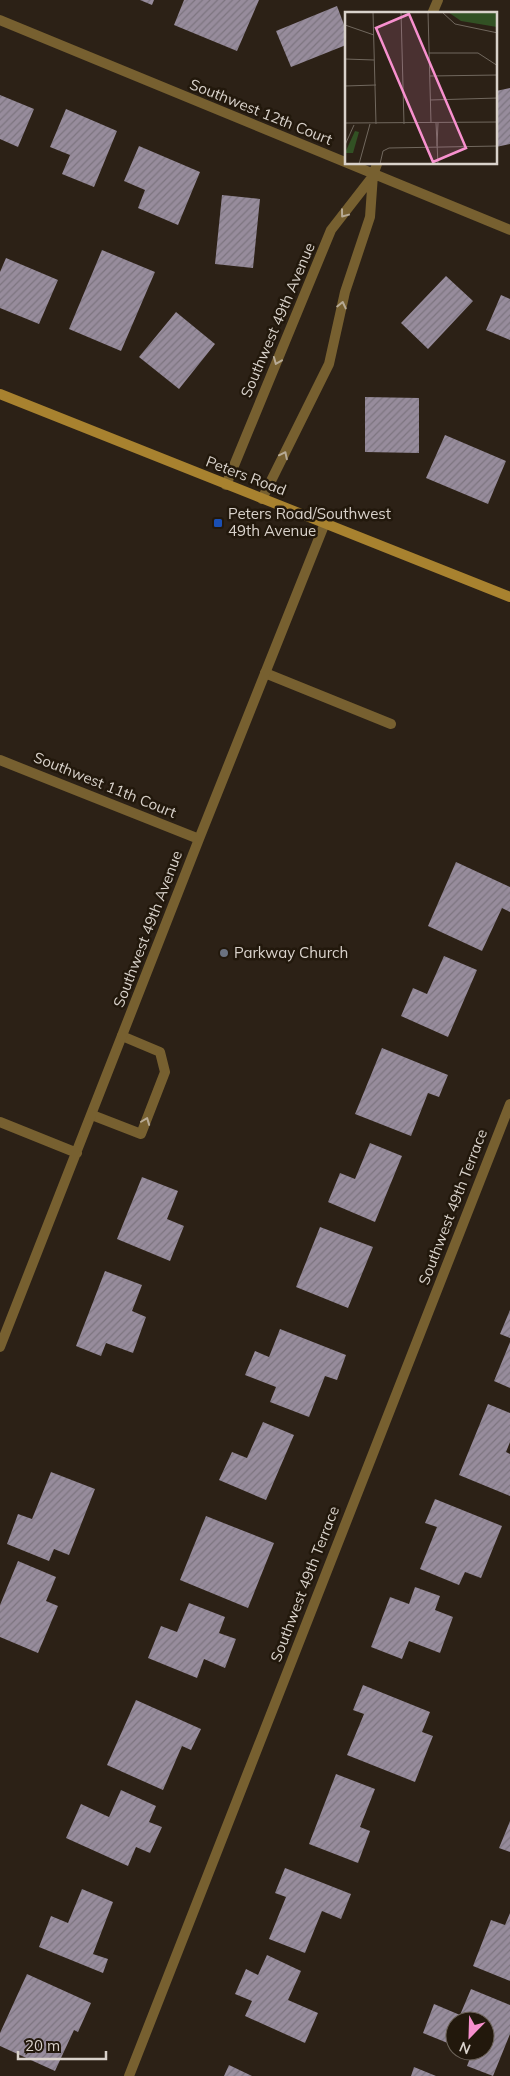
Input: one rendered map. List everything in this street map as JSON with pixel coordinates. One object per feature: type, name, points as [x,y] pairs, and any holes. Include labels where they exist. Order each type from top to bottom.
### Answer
[{"type":"main road","name":"Peters Road","points":[[0,394],[510,597]]},
{"type":"street","points":[[433,12],[438,0]]},
{"type":"street","name":"Southwest 12th Court","points":[[0,20],[345,163]]},
{"type":"street","name":"Southwest 12th Court","points":[[349,165],[510,230]]},
{"type":"street","name":"Southwest 49th Avenue","points":[[262,499],[329,364],[345,292],[370,217],[373,175],[377,165]]},
{"type":"street","name":"Southwest 49th Avenue","points":[[226,485],[331,230],[373,175]]},
{"type":"street","name":"Southwest 49th Avenue","points":[[0,1347],[198,839],[325,523]]},
{"type":"street","points":[[265,673],[391,724]]},
{"type":"street","name":"Southwest 11th Court","points":[[0,760],[198,839]]},
{"type":"street","points":[[92,1115],[141,1134],[165,1072],[160,1052],[122,1036]]},
{"type":"street","name":"Southwest 49th Terrace","points":[[129,2076],[510,1104]]},
{"type":"street","points":[[0,1122],[77,1153]]},
{"type":"building","points":[[140,0],[154,0],[152,5]]},
{"type":"building","points":[[184,0],[259,0],[237,51],[174,25]]},
{"type":"building","points":[[337,6],[345,27],[345,45],[291,67],[276,31]]},
{"type":"building","points":[[510,88],[510,144],[498,147],[498,91]]},
{"type":"building","points":[[0,95],[34,109],[18,147],[0,139]]},
{"type":"building","points":[[66,109],[117,131],[94,187],[62,174],[70,155],[50,147]]},
{"type":"building","points":[[139,146],[200,172],[178,225],[138,208],[145,190],[124,181]]},
{"type":"building","points":[[222,195],[260,199],[253,268],[215,264]]},
{"type":"building","points":[[102,250],[155,272],[121,351],[69,329]]},
{"type":"building","points":[[6,258],[58,280],[39,324],[0,308],[0,272]]},
{"type":"building","points":[[446,276],[473,301],[428,349],[401,323]]},
{"type":"building","points":[[501,295],[510,299],[510,340],[486,330]]},
{"type":"building","points":[[176,312],[215,344],[179,389],[139,357]]},
{"type":"building","points":[[365,397],[419,398],[419,453],[365,452]]},
{"type":"building","points":[[445,435],[506,461],[488,504],[426,478]]},
{"type":"building","points":[[456,862],[510,887],[510,912],[502,908],[482,951],[428,926]]},
{"type":"building","points":[[444,956],[477,970],[448,1037],[401,1016],[413,988],[427,994]]},
{"type":"building","points":[[382,1048],[448,1075],[439,1097],[428,1093],[411,1136],[355,1114]]},
{"type":"building","points":[[370,1143],[402,1156],[375,1222],[328,1202],[340,1173],[355,1179]]},
{"type":"building","points":[[142,1177],[178,1191],[167,1219],[184,1226],[170,1261],[117,1239]]},
{"type":"building","points":[[320,1227],[373,1247],[348,1308],[296,1287]]},
{"type":"building","points":[[105,1271],[142,1285],[132,1311],[146,1317],[133,1353],[106,1343],[101,1356],[76,1346]]},
{"type":"building","points":[[510,1310],[510,1338],[500,1334]]},
{"type":"building","points":[[280,1329],[346,1355],[337,1380],[325,1376],[309,1417],[270,1402],[276,1387],[245,1375],[255,1351],[269,1357]]},
{"type":"building","points":[[510,1342],[510,1388],[494,1381]]},
{"type":"building","points":[[488,1404],[510,1413],[510,1442],[506,1452],[510,1454],[510,1496],[459,1475]]},
{"type":"building","points":[[263,1422],[294,1435],[266,1500],[219,1480],[232,1452],[247,1458]]},
{"type":"building","points":[[51,1472],[95,1489],[69,1555],[54,1549],[49,1561],[7,1544],[18,1514],[32,1519]]},
{"type":"building","points":[[435,1499],[502,1526],[481,1578],[465,1572],[459,1585],[420,1569],[437,1527],[425,1523]]},
{"type":"building","points":[[206,1516],[274,1543],[248,1608],[180,1580]]},
{"type":"building","points":[[18,1561],[56,1577],[46,1601],[58,1606],[38,1653],[0,1637],[0,1605]]},
{"type":"building","points":[[415,1587],[440,1596],[435,1610],[453,1617],[440,1653],[409,1641],[402,1659],[371,1647],[390,1597],[409,1604]]},
{"type":"building","points":[[189,1603],[225,1617],[219,1633],[236,1639],[225,1668],[204,1659],[197,1678],[148,1658],[161,1626],[177,1632]]},
{"type":"building","points":[[363,1685],[430,1712],[422,1732],[433,1736],[415,1782],[347,1755],[364,1714],[353,1710]]},
{"type":"building","points":[[136,1700],[201,1729],[191,1750],[182,1746],[163,1790],[107,1765]]},
{"type":"building","points":[[336,1774],[375,1789],[360,1827],[370,1831],[358,1863],[309,1844]]},
{"type":"building","points":[[121,1790],[156,1806],[149,1822],[162,1827],[150,1853],[136,1847],[128,1866],[66,1838],[81,1804],[109,1817]]},
{"type":"building","points":[[510,1821],[510,1852],[499,1848]]},
{"type":"building","points":[[285,1868],[351,1894],[341,1919],[322,1911],[305,1953],[269,1939],[286,1897],[275,1893]]},
{"type":"building","points":[[82,1889],[113,1902],[93,1954],[108,1959],[103,1973],[39,1947],[51,1916],[68,1923]]},
{"type":"building","points":[[510,1913],[510,1981],[473,1966],[491,1920],[505,1925]]},
{"type":"building","points":[[267,1955],[301,1971],[288,2000],[318,2013],[305,2043],[245,2016],[252,2001],[235,1994],[246,1969],[258,1975]]},
{"type":"building","points":[[27,1974],[91,2003],[78,2032],[74,2030],[55,2071],[0,2046],[0,2033]]},
{"type":"building","points":[[471,1989],[510,2005],[510,2034],[493,2076],[467,2066],[469,2061],[495,2061],[495,2011],[462,2011]]},
{"type":"building","points":[[434,2004],[451,2011],[445,2011],[445,2042],[423,2033]]},
{"type":"building","points":[[229,2065],[252,2076],[224,2076]]},
{"type":"building","points":[[414,2067],[436,2076],[411,2076]]},
{"type":"place","name":"Peters Road/Southwest 49th Avenue","points":[[218,523]]},
{"type":"place","name":"Parkway Church","points":[[224,953]]}]
